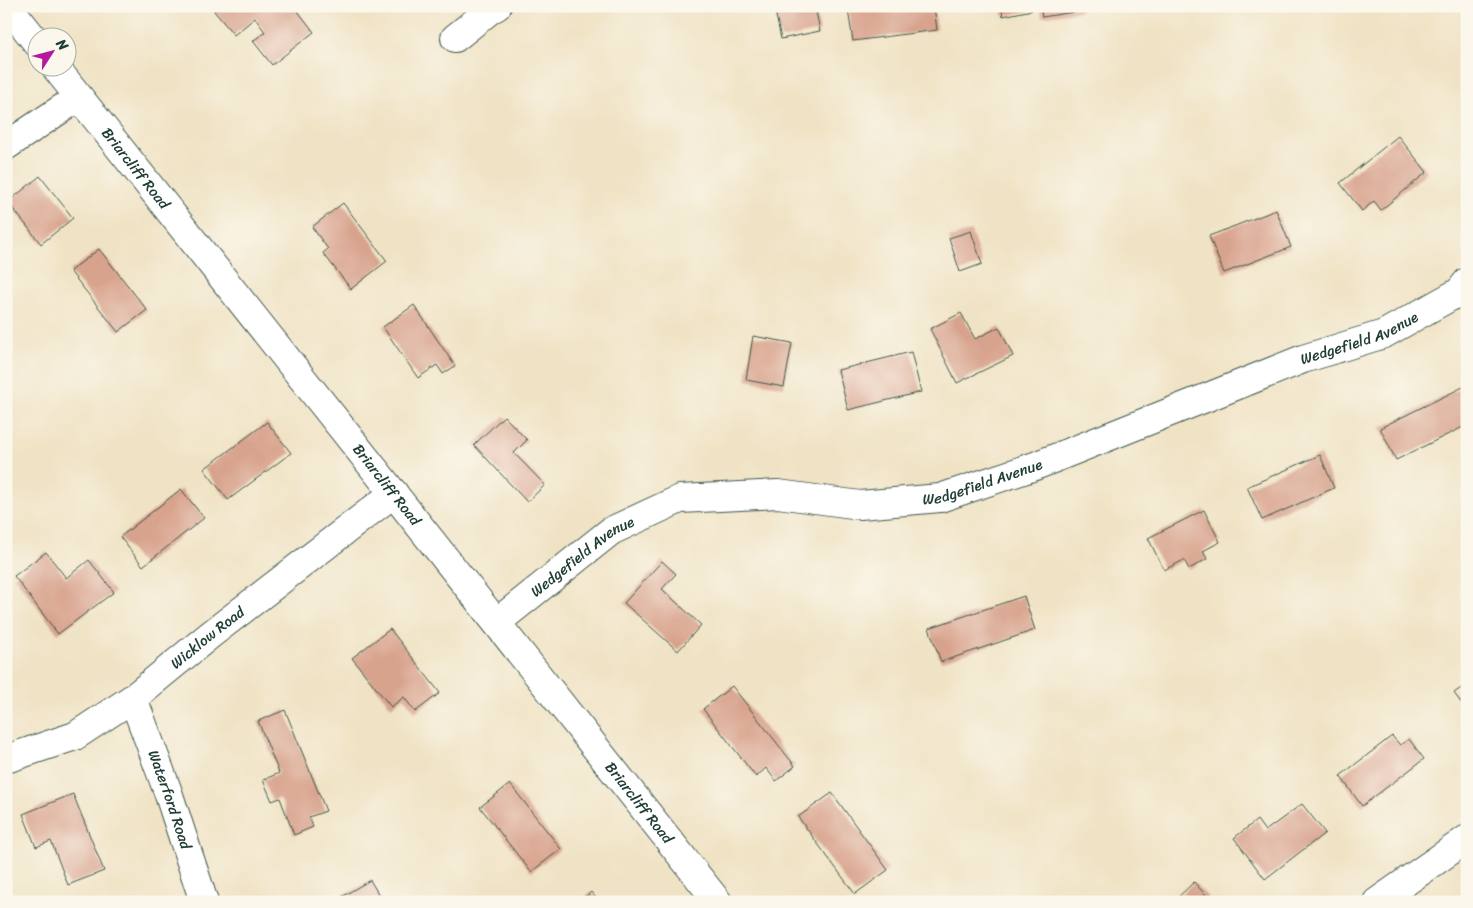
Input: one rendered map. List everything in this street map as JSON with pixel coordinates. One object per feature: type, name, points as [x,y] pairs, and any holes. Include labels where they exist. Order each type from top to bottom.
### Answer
[{"type":"street","points":[[8,6],[28,31]]},
{"type":"street","points":[[456,38],[497,6]]},
{"type":"street","name":"Briarcliff Road","points":[[64,78],[718,902]]},
{"type":"street","points":[[6,146],[79,97]]},
{"type":"street","name":"Wedgefield Avenue","points":[[497,622],[610,531],[680,499],[778,494],[860,505],[940,498],[1035,466],[1303,359],[1384,334],[1459,292],[1467,282]]},
{"type":"street","name":"Wicklow Road","points":[[6,759],[75,736],[133,698],[210,635],[394,493]]},
{"type":"street","name":"Waterford Road","points":[[133,698],[168,792],[204,902]]},
{"type":"street","points":[[1377,902],[1467,839]]},
{"type":"building","points":[[220,6],[294,6],[314,32],[272,65],[253,41],[265,32],[255,18],[234,35],[214,11]]},
{"type":"building","points":[[774,6],[815,6],[820,31],[781,39]]},
{"type":"building","points":[[858,6],[934,6],[937,30],[853,41],[848,10],[859,9]]},
{"type":"building","points":[[1001,6],[1031,6],[1032,10],[1003,16]]},
{"type":"building","points":[[1040,6],[1079,6],[1080,11],[1042,17]]},
{"type":"building","points":[[1398,136],[1427,172],[1381,210],[1374,201],[1362,211],[1340,183]]},
{"type":"building","points":[[40,176],[73,218],[41,244],[8,202]]},
{"type":"building","points":[[343,203],[387,261],[351,289],[323,253],[328,249],[312,227]]},
{"type":"building","points":[[1276,210],[1291,247],[1224,273],[1209,236]]},
{"type":"building","points":[[971,231],[982,264],[960,272],[949,238]]},
{"type":"building","points":[[99,249],[147,310],[118,332],[70,271]]},
{"type":"building","points":[[414,305],[455,366],[443,374],[437,365],[418,378],[383,327]]},
{"type":"building","points":[[961,313],[975,339],[999,327],[1013,356],[957,383],[930,329]]},
{"type":"building","points":[[753,336],[792,343],[784,387],[746,380]]},
{"type":"building","points":[[911,352],[921,392],[848,410],[838,370]]},
{"type":"building","points":[[1463,387],[1467,395],[1467,425],[1396,460],[1380,428]]},
{"type":"building","points":[[504,416],[527,440],[514,453],[545,485],[527,502],[474,445]]},
{"type":"building","points":[[267,422],[291,453],[228,500],[204,469]]},
{"type":"building","points":[[1320,455],[1334,488],[1262,520],[1247,487]]},
{"type":"building","points":[[181,489],[204,518],[143,566],[120,537]]},
{"type":"building","points":[[1204,510],[1220,542],[1203,551],[1207,559],[1189,569],[1184,560],[1164,570],[1148,538]]},
{"type":"building","points":[[46,552],[66,578],[89,560],[114,592],[58,634],[14,576]]},
{"type":"building","points":[[662,561],[676,574],[662,589],[701,625],[678,651],[624,603]]},
{"type":"building","points":[[1024,596],[1035,630],[941,662],[929,628]]},
{"type":"building","points":[[390,629],[440,693],[415,712],[404,697],[391,707],[352,658]]},
{"type":"building","points":[[1467,684],[1467,711],[1454,693]]},
{"type":"building","points":[[732,686],[795,766],[776,781],[766,768],[756,777],[703,709]]},
{"type":"building","points":[[285,710],[326,811],[309,817],[313,827],[294,835],[280,798],[272,801],[263,780],[279,773],[258,721]]},
{"type":"building","points":[[1392,736],[1400,745],[1409,739],[1424,759],[1362,806],[1340,776]]},
{"type":"building","points":[[510,784],[561,849],[531,872],[480,807]]},
{"type":"building","points":[[832,793],[888,870],[855,894],[798,817]]},
{"type":"building","points":[[73,794],[104,871],[68,885],[51,841],[36,847],[23,814]]},
{"type":"building","points":[[1302,804],[1325,833],[1265,879],[1234,838],[1257,820],[1265,831]]},
{"type":"building","points":[[370,880],[383,902],[333,902]]},
{"type":"building","points":[[1194,882],[1212,902],[1173,902]]},
{"type":"building","points":[[591,892],[599,902],[579,902]]}]
